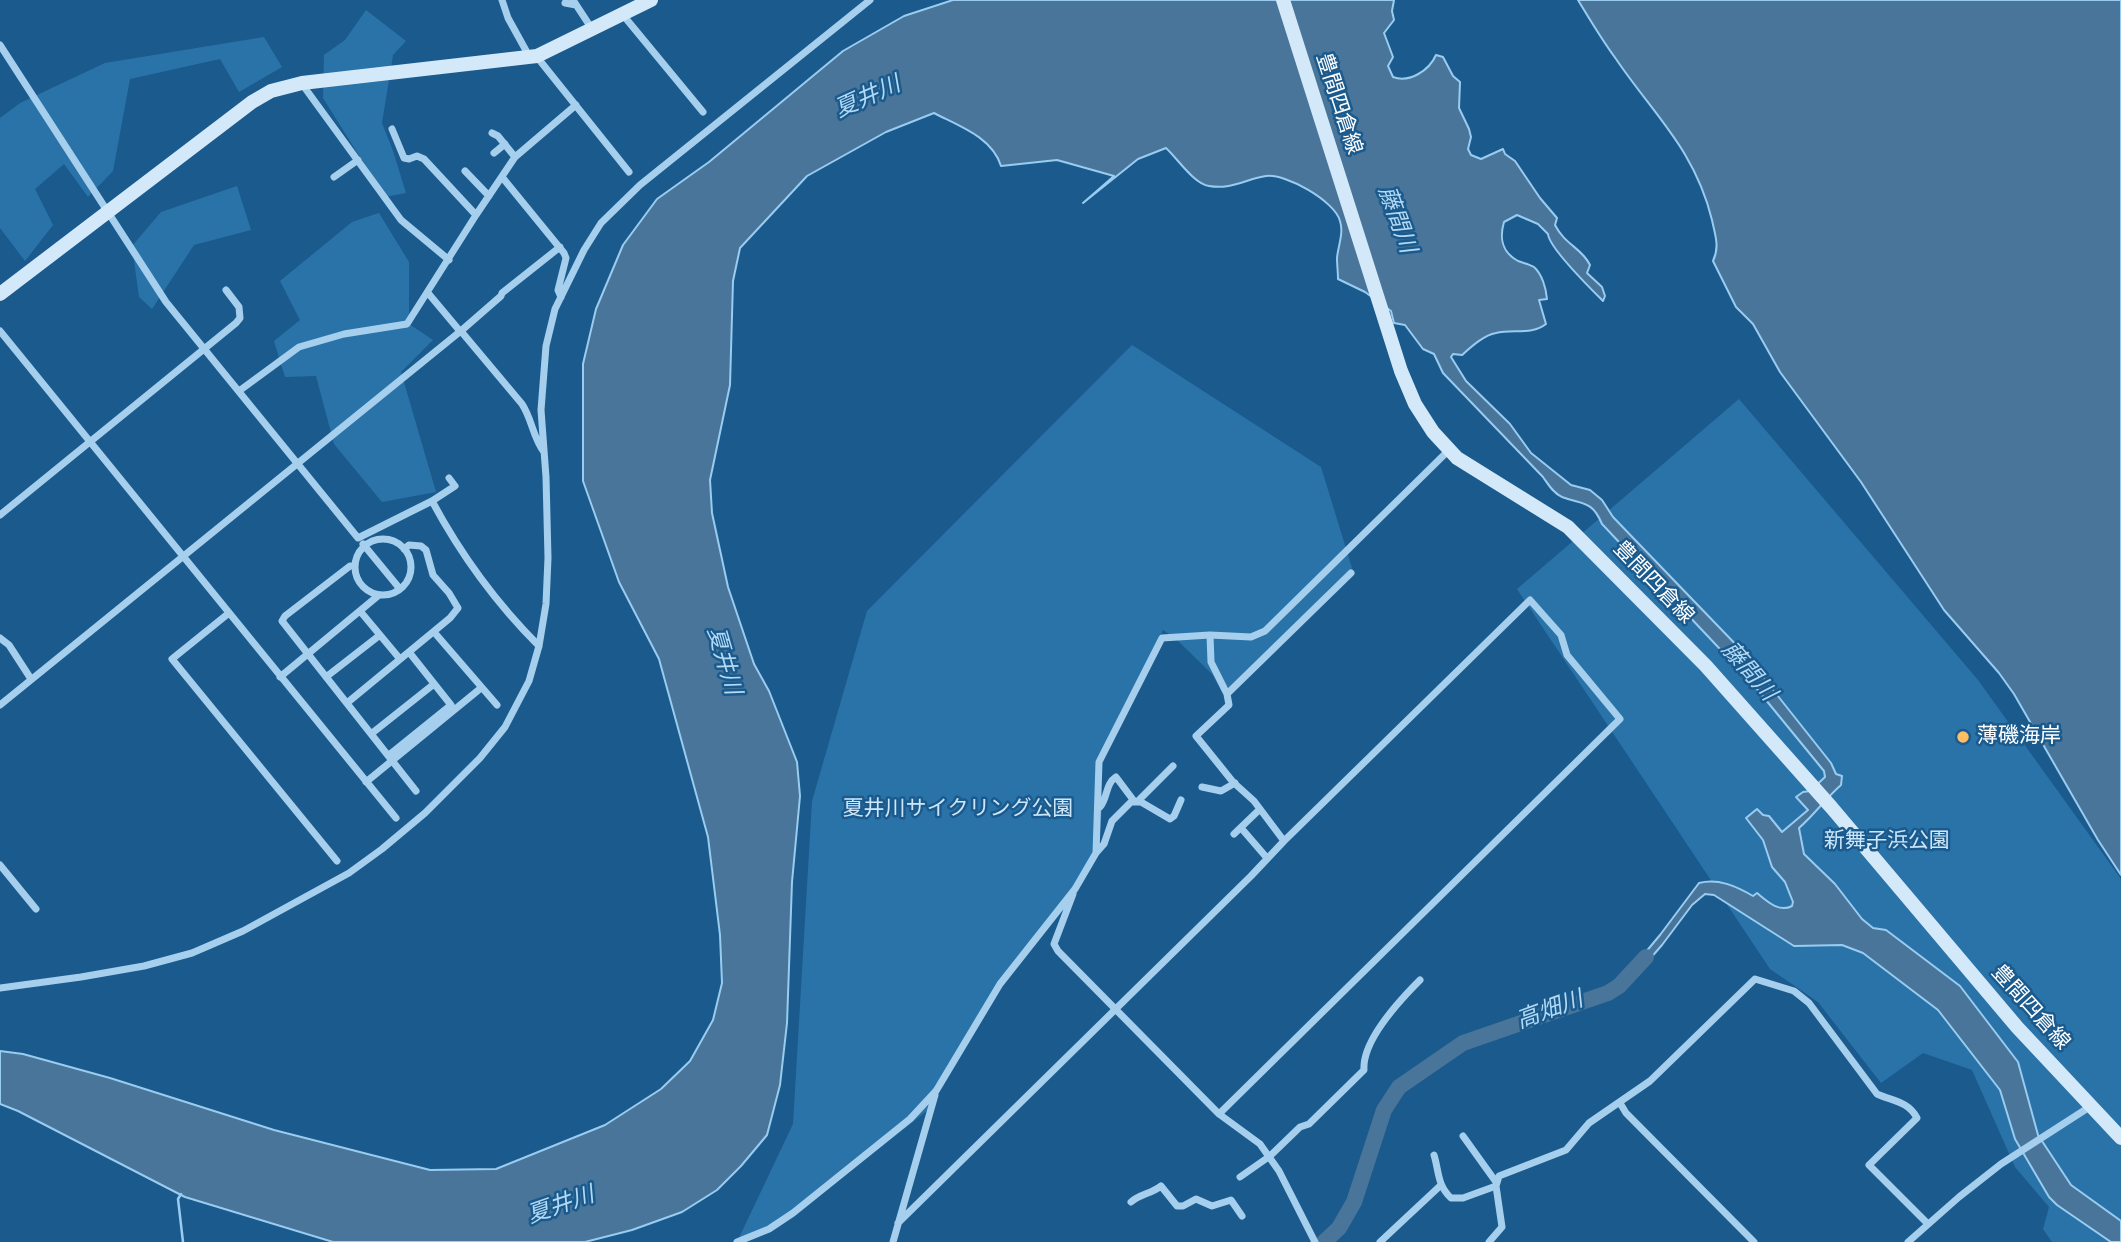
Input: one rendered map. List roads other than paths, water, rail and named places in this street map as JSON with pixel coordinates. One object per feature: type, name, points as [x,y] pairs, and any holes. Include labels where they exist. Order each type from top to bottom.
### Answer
[{"type":"main road","points":[[0,294],[252,102],[271,91],[302,83],[533,56],[651,0]]},
{"type":"main road","name":"豊間四倉線","points":[[1283,0],[1392,341],[1415,404],[1433,432],[1457,458],[1568,527],[1706,666],[1832,808],[2017,1027],[2121,1138]]},
{"type":"street","points":[[502,0],[508,18],[533,56],[629,172]]},
{"type":"street","points":[[0,988],[144,966],[192,953],[243,931],[349,873],[382,849],[425,813],[480,758],[505,727],[529,681],[540,646],[546,604],[548,558],[541,385],[546,346],[555,309],[584,250],[601,223],[620,203],[870,0]]},
{"type":"street","points":[[571,3],[592,30]]},
{"type":"street","points":[[623,15],[703,112]]},
{"type":"street","points":[[0,45],[158,291],[400,589]]},
{"type":"street","points":[[302,83],[401,220],[449,260]]},
{"type":"street","points":[[239,391],[299,347],[344,334],[407,324],[515,157],[576,105]]},
{"type":"street","points":[[392,128],[404,158],[417,156],[424,159],[476,215]]},
{"type":"street","points":[[492,133],[498,136],[515,157]]},
{"type":"street","points":[[494,153],[505,144]]},
{"type":"street","points":[[334,177],[358,160]]},
{"type":"street","points":[[465,171],[489,196]]},
{"type":"street","points":[[502,177],[560,247],[566,258],[558,290],[561,297]]},
{"type":"street","points":[[0,705],[560,247]]},
{"type":"street","points":[[0,515],[240,318],[240,307],[226,290]]},
{"type":"street","points":[[428,293],[522,404],[528,413],[536,440],[545,453]]},
{"type":"street","points":[[0,331],[396,818]]},
{"type":"street","points":[[1096,853],[1098,770],[1102,754],[1161,638],[1210,635],[1251,637],[1265,631],[1449,450]]},
{"type":"street","points":[[358,538],[432,501],[455,486],[449,478]]},
{"type":"street","points":[[432,501],[451,537],[488,589],[511,618],[540,646]]},
{"type":"street","points":[[280,677],[379,595],[394,593],[406,583],[411,566],[404,550],[396,542],[385,539],[364,546],[355,566],[355,575],[364,588],[379,595]]},
{"type":"street","points":[[347,703],[434,632],[458,608],[433,575],[426,550],[417,545],[409,545],[404,550]]},
{"type":"street","points":[[355,566],[349,566],[282,618],[308,655],[416,791]]},
{"type":"street","points":[[1227,694],[1351,573]]},
{"type":"street","points":[[898,1223],[1530,600],[1561,635],[1567,655],[1620,719],[1219,1114]]},
{"type":"street","points":[[360,611],[400,659]]},
{"type":"street","points":[[229,613],[172,659],[337,861]]},
{"type":"street","points":[[434,632],[497,705]]},
{"type":"street","points":[[326,677],[380,635]]},
{"type":"street","points":[[1210,635],[1211,662],[1227,694],[1229,705],[1196,736],[1235,783],[1246,792],[1284,841]]},
{"type":"street","points":[[0,638],[9,645],[31,679]]},
{"type":"street","points":[[366,782],[450,705],[409,652]]},
{"type":"street","points":[[371,734],[434,684]]},
{"type":"street","points":[[391,758],[481,688]]},
{"type":"street","points":[[737,1242],[769,1230],[910,1119],[936,1090],[1000,984],[1074,889],[1104,844],[1112,821],[1172,765]]},
{"type":"street","points":[[1099,808],[1110,781],[1116,777],[1136,801],[1170,819],[1181,800]]},
{"type":"street","points":[[1202,787],[1221,791],[1235,783]]},
{"type":"street","points":[[1234,834],[1260,809]]},
{"type":"street","points":[[1242,829],[1267,858]]},
{"type":"street","points":[[0,865],[36,909]]},
{"type":"street","points":[[1074,889],[1054,943],[1055,947],[1219,1114],[1260,1144],[1270,1157],[1312,1241]]},
{"type":"street","points":[[1434,1155],[1441,1185],[1451,1198],[1463,1198],[1496,1184],[1503,1173],[1566,1150],[1583,1128],[1650,1081],[1755,979],[1788,989],[1809,1003],[1877,1094],[1893,1097],[1914,1111],[1917,1118],[1869,1165],[1928,1224]]},
{"type":"street","points":[[1240,1177],[1270,1157],[1300,1127],[1309,1124],[1364,1070],[1364,1055],[1369,1046],[1400,999],[1420,980]]},
{"type":"street","points":[[892,1242],[936,1090]]},
{"type":"street","points":[[1620,1103],[1626,1113],[1754,1242]]},
{"type":"street","points":[[1909,1242],[1981,1179],[2091,1106]]},
{"type":"street","points":[[1463,1136],[1496,1184],[1502,1227],[1489,1242]]},
{"type":"street","points":[[1131,1202],[1140,1196],[1151,1194],[1161,1185],[1179,1206],[1196,1199],[1212,1206],[1231,1200]]},
{"type":"street","points":[[1380,1242],[1441,1185]]},
{"type":"street","points":[[1225,1191],[1242,1216]]},
{"type":"street","points":[[768,1242],[769,1230]]},
{"type":"water","points":[[953,0],[1394,0],[1394,20],[1384,33],[1393,57],[1388,66],[1393,77],[1412,77],[1424,71],[1436,55],[1443,57],[1453,76],[1460,82],[1459,108],[1469,129],[1471,137],[1468,149],[1471,155],[1481,159],[1503,149],[1505,154],[1515,161],[1557,218],[1555,225],[1559,232],[1587,259],[1590,265],[1587,273],[1602,287],[1605,296],[1603,301],[1555,249],[1548,234],[1538,224],[1517,215],[1504,222],[1503,244],[1508,254],[1534,267],[1539,273],[1547,299],[1539,300],[1546,324],[1535,329],[1491,334],[1462,355],[1453,354],[1451,357],[1466,381],[1510,424],[1531,453],[1571,485],[1590,490],[1602,500],[1613,517],[1743,652],[1831,763],[1836,774],[1842,776],[1841,785],[1799,828],[1804,854],[1835,884],[1862,919],[1873,928],[1886,930],[1960,986],[2018,1062],[2038,1135],[2071,1185],[2121,1221],[2121,1242],[2111,1242],[2049,1197],[2015,1139],[2000,1090],[1938,1010],[1863,953],[1842,945],[1794,946],[1714,895],[1705,894],[1692,905],[1636,975],[1630,971],[1699,883],[1727,884],[1753,896],[1757,893],[1778,907],[1792,906],[1785,882],[1772,867],[1763,840],[1746,818],[1757,809],[1763,815],[1769,816],[1782,832],[1808,810],[1796,797],[1810,791],[1825,777],[1824,771],[1752,683],[1602,524],[1594,511],[1586,504],[1556,493],[1443,373],[1434,354],[1423,349],[1405,325],[1394,323],[1391,311],[1365,292],[1338,279],[1337,258],[1341,226],[1336,213],[1329,205],[1308,190],[1274,176],[1259,177],[1224,187],[1203,184],[1166,148],[1138,159],[1083,203],[1114,176],[1057,160],[1001,166],[997,156],[982,140],[934,113],[886,132],[807,176],[740,248],[733,281],[730,385],[710,480],[712,513],[728,587],[754,664],[769,691],[797,762],[800,796],[792,882],[787,1023],[780,1085],[767,1135],[741,1166],[717,1190],[682,1212],[632,1230],[585,1242],[333,1242],[185,1197],[0,1104],[0,1051],[23,1054],[110,1078],[274,1130],[430,1170],[496,1169],[605,1125],[661,1089],[690,1061],[713,1020],[722,983],[720,935],[708,837],[659,659],[619,582],[583,481],[583,364],[596,309],[623,245],[657,199],[709,162],[843,51],[904,16]]},
{"type":"water","points":[[1578,0],[2121,0],[2121,875],[2014,694],[1944,610],[1861,482],[1780,372],[1753,324],[1736,307],[1713,261],[1717,245],[1712,220],[1695,173],[1672,134],[1611,52]]},
{"type":"waterway","name":"高畑川","points":[[1324,1242],[1339,1228],[1354,1202],[1384,1110],[1399,1087],[1463,1043],[1608,993],[1619,986],[1646,957]]},
{"type":"waterway","points":[[181,1194],[178,1199],[183,1242]]},
{"type":"place","name":"薄磯海岸","points":[[1963,737]]},
{"type":"water label","name":"夏井川","points":[[868,98]]},
{"type":"water label","name":"藤間川","points":[[1396,220]]},
{"type":"water label","name":"夏井川","points":[[723,661]]},
{"type":"water label","name":"藤間川","points":[[1748,672]]},
{"type":"water label","name":"夏井川","points":[[561,1206]]},
{"type":"park label","name":"夏井川サイクリング公園","points":[[958,810]]},
{"type":"park label","name":"新舞子浜公園","points":[[1887,842]]}]
